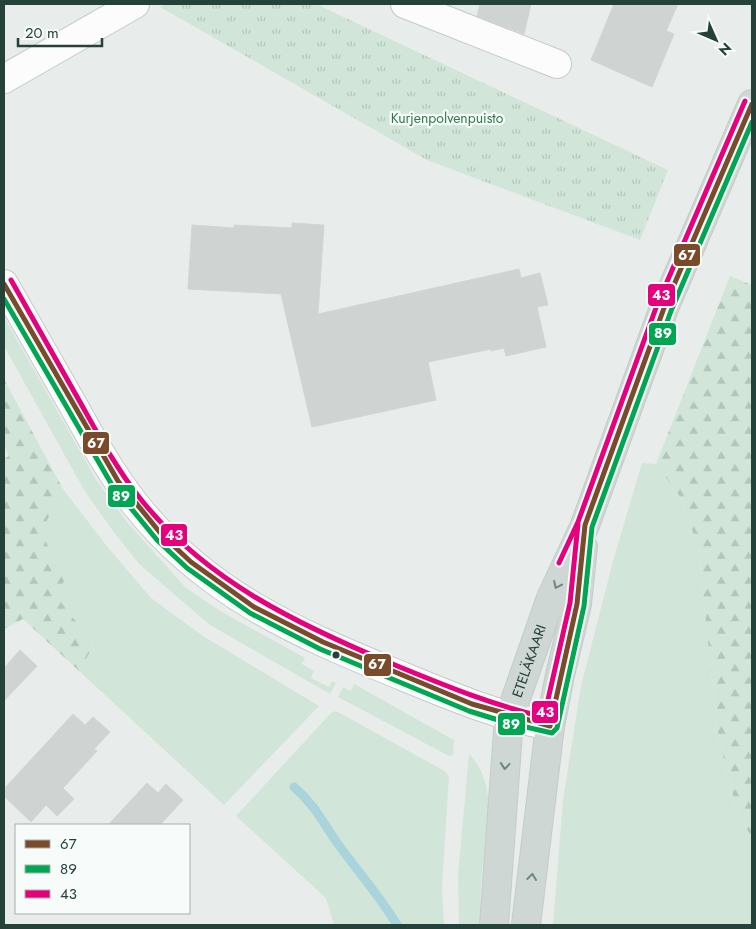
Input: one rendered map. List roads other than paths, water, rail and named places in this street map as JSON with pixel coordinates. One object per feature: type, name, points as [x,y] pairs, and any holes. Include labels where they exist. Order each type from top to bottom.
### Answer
[{"type":"main road","name":"ETELÄKAARI","points":[[494,925],[509,718],[551,598],[585,525],[664,308],[752,104]]},
{"type":"main road","name":"ETELÄKAARI","points":[[526,925],[550,726],[577,604],[585,525]]},
{"type":"street","points":[[4,79],[135,4]]},
{"type":"street","points":[[405,4],[558,64]]},
{"type":"street","points":[[4,284],[98,449],[134,503],[186,560],[232,593],[295,629],[345,652],[509,718],[550,726]]},
{"type":"waterway","points":[[294,787],[313,807],[397,925]]},
{"type":"park label","name":"Kurjenpolvenpuisto","points":[[447,118]]}]
